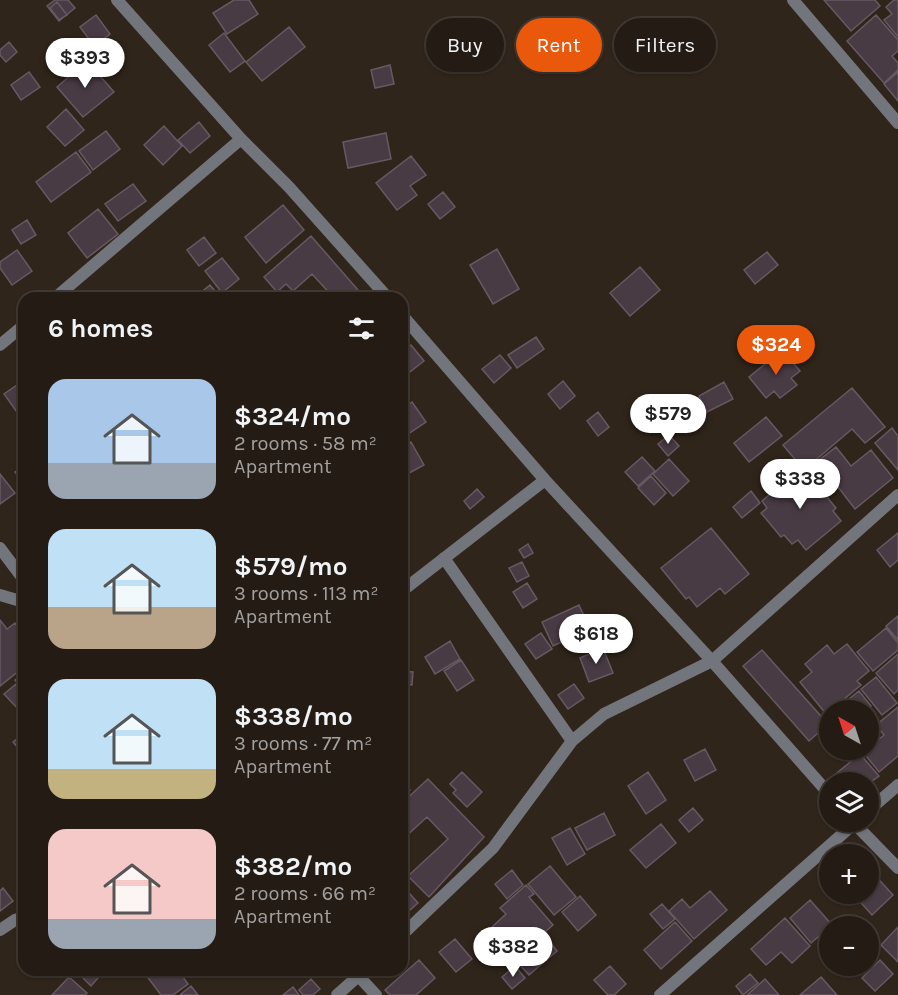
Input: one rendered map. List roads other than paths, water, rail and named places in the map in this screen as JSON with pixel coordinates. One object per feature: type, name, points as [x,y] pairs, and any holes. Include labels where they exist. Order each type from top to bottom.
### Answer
[{"type":"street","points":[[117,0],[240,139],[289,187],[382,292]]},
{"type":"street","points":[[793,0],[898,123]]},
{"type":"street","points":[[62,292],[240,139]]},
{"type":"street","points":[[408,322],[544,480],[712,661],[819,783]]},
{"type":"street","points":[[0,345],[18,330]]},
{"type":"street","points":[[408,586],[544,480]]},
{"type":"street","points":[[408,929],[493,848],[572,741],[604,714],[712,661],[898,495]]},
{"type":"street","points":[[0,548],[18,572]]},
{"type":"street","points":[[444,558],[572,741]]},
{"type":"street","points":[[0,595],[18,600]]},
{"type":"street","points":[[879,801],[898,785]]},
{"type":"street","points":[[660,995],[845,832]]},
{"type":"street","points":[[864,832],[898,868]]},
{"type":"street","points":[[0,930],[18,919]]},
{"type":"street","points":[[337,995],[355,976]]},
{"type":"street","points":[[362,976],[375,995]]}]
